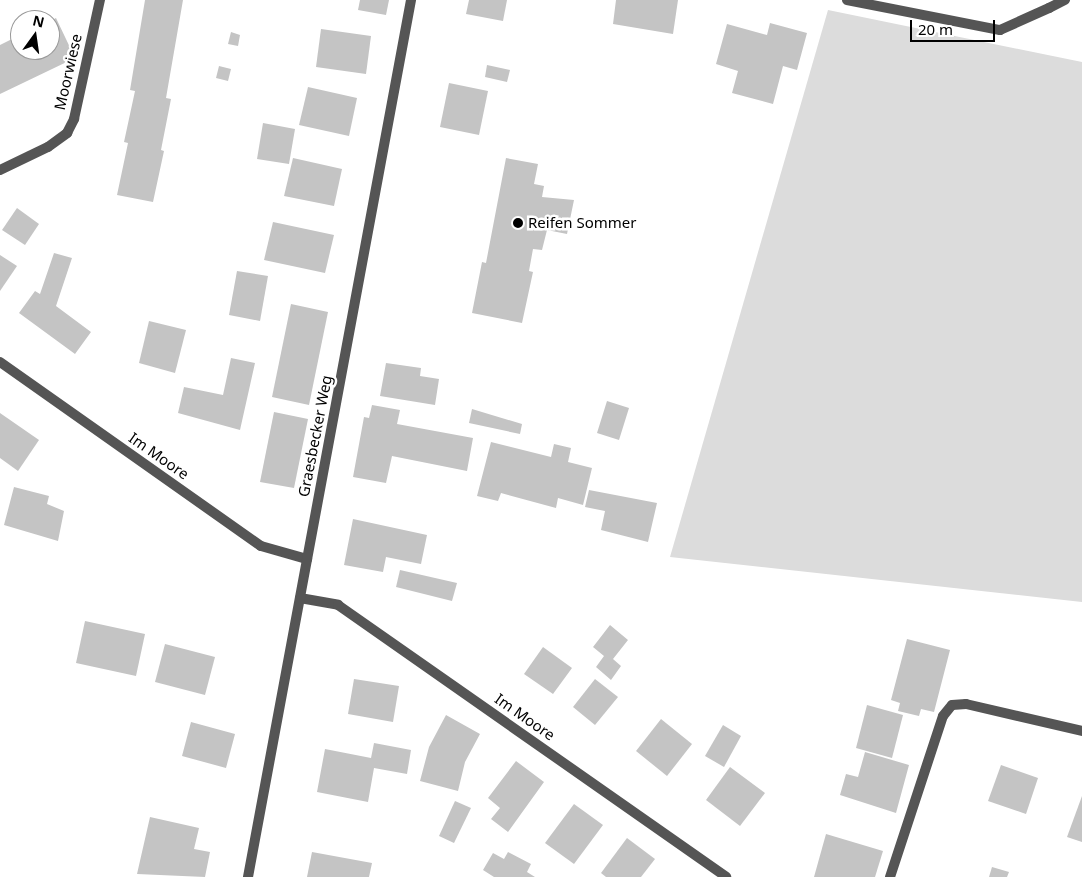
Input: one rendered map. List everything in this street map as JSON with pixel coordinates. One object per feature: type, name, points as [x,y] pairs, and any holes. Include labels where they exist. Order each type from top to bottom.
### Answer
[{"type":"street","name":"Moorwiese","points":[[0,170],[48,147],[67,133],[74,119],[100,0]]},
{"type":"street","name":"Graesbecker Weg","points":[[248,877],[411,0]]},
{"type":"street","points":[[847,0],[1000,30],[1065,0]]},
{"type":"street","name":"Im Moore","points":[[0,362],[262,546],[307,559]]},
{"type":"street","name":"Im Moore","points":[[300,598],[338,605],[726,877]]},
{"type":"street","points":[[890,877],[943,716],[952,705],[966,704],[1082,731]]},
{"type":"shaded area","points":[[828,10],[1082,62],[1082,602],[670,557]]},
{"type":"building","points":[[145,0],[183,0],[166,98],[171,99],[161,150],[164,151],[153,202],[117,195],[128,143],[124,142],[135,91],[130,90]]},
{"type":"building","points":[[360,0],[389,0],[386,15],[358,10]]},
{"type":"building","points":[[469,0],[507,0],[503,21],[466,14]]},
{"type":"building","points":[[616,0],[678,0],[673,34],[613,24]]},
{"type":"building","points":[[770,23],[807,33],[797,70],[783,66],[773,104],[732,93],[738,71],[716,64],[727,24],[767,35]]},
{"type":"building","points":[[60,26],[75,58],[0,94],[0,45],[10,40],[10,60],[60,60]]},
{"type":"building","points":[[321,29],[371,36],[366,74],[316,67]]},
{"type":"building","points":[[231,32],[240,35],[238,46],[228,44]]},
{"type":"building","points":[[487,65],[510,70],[507,82],[485,77]]},
{"type":"building","points":[[219,66],[231,69],[228,81],[216,78]]},
{"type":"building","points":[[449,83],[488,91],[479,135],[440,127]]},
{"type":"building","points":[[308,87],[357,98],[349,136],[299,125]]},
{"type":"building","points":[[263,123],[295,129],[289,164],[257,159]]},
{"type":"building","points":[[293,158],[342,169],[334,206],[284,196]]},
{"type":"building","points":[[506,158],[538,164],[534,184],[544,186],[542,197],[574,200],[567,234],[547,230],[542,250],[533,249],[529,271],[533,272],[522,323],[472,313],[482,262],[486,263]]},
{"type":"building","points":[[17,208],[39,224],[25,245],[2,230]]},
{"type":"building","points":[[273,222],[334,235],[325,273],[264,260]]},
{"type":"building","points":[[54,253],[72,258],[56,306],[91,332],[75,354],[19,313],[35,291],[40,294]]},
{"type":"building","points":[[0,255],[17,266],[0,291]]},
{"type":"building","points":[[237,271],[268,276],[260,321],[229,315]]},
{"type":"building","points":[[291,304],[328,312],[309,405],[272,397]]},
{"type":"building","points":[[149,321],[186,330],[175,373],[139,363]]},
{"type":"building","points":[[231,358],[255,363],[240,430],[178,413],[184,387],[223,395]]},
{"type":"building","points":[[386,363],[421,368],[420,376],[439,379],[435,405],[380,396]]},
{"type":"building","points":[[607,401],[629,408],[619,440],[597,433]]},
{"type":"building","points":[[372,405],[400,410],[397,424],[473,438],[467,471],[392,456],[386,483],[353,477],[364,417],[369,418]]},
{"type":"building","points":[[472,409],[522,424],[520,434],[469,423]]},
{"type":"building","points":[[274,412],[308,419],[294,488],[260,482]]},
{"type":"building","points":[[0,413],[39,440],[18,471],[0,458]]},
{"type":"building","points":[[491,442],[551,457],[554,444],[571,448],[568,462],[592,468],[583,505],[558,498],[556,508],[501,493],[498,501],[477,496]]},
{"type":"building","points":[[14,487],[49,496],[47,504],[64,511],[58,541],[4,525]]},
{"type":"building","points":[[589,490],[657,503],[648,542],[601,530],[605,511],[585,507]]},
{"type":"building","points":[[353,519],[427,535],[421,564],[386,557],[383,572],[344,565]]},
{"type":"building","points":[[400,570],[457,583],[452,601],[396,587]]},
{"type":"building","points":[[85,621],[145,634],[136,676],[76,663]]},
{"type":"building","points":[[610,625],[628,640],[613,659],[621,666],[611,680],[596,667],[604,656],[593,647]]},
{"type":"building","points":[[907,639],[950,650],[934,712],[921,709],[919,716],[898,711],[900,703],[891,700]]},
{"type":"building","points":[[165,644],[215,657],[205,695],[155,682]]},
{"type":"building","points":[[543,647],[572,668],[553,694],[524,674]]},
{"type":"building","points":[[354,679],[399,686],[393,722],[348,714]]},
{"type":"building","points":[[595,679],[618,697],[595,725],[573,707]]},
{"type":"building","points":[[867,705],[903,715],[892,758],[856,748]]},
{"type":"building","points":[[446,715],[480,734],[465,762],[458,791],[420,781],[429,747]]},
{"type":"building","points":[[661,719],[692,744],[667,776],[636,751]]},
{"type":"building","points":[[191,722],[235,734],[226,768],[182,756]]},
{"type":"building","points":[[723,725],[741,736],[724,767],[705,756]]},
{"type":"building","points":[[374,743],[411,750],[407,774],[374,768],[368,802],[317,792],[325,749],[371,758]]},
{"type":"building","points":[[865,752],[909,765],[896,813],[840,795],[846,774],[858,777]]},
{"type":"building","points":[[516,761],[544,782],[508,832],[491,819],[500,808],[488,798]]},
{"type":"building","points":[[1001,765],[1038,778],[1026,814],[988,801]]},
{"type":"building","points":[[730,767],[765,793],[740,826],[706,800]]},
{"type":"building","points":[[1082,796],[1082,842],[1067,837]]},
{"type":"building","points":[[455,801],[471,808],[454,843],[439,836]]},
{"type":"building","points":[[574,804],[603,825],[574,864],[545,843]]},
{"type":"building","points":[[150,817],[199,828],[194,849],[210,852],[205,877],[137,874]]},
{"type":"building","points":[[826,834],[883,851],[875,877],[814,877]]},
{"type":"building","points":[[627,838],[655,859],[641,877],[606,877],[601,873]]},
{"type":"building","points":[[312,852],[372,863],[369,877],[307,877]]},
{"type":"building","points":[[508,852],[531,864],[527,872],[535,877],[494,877],[483,870],[493,853],[504,859]]},
{"type":"building","points":[[992,867],[1009,872],[1007,877],[989,877]]},
{"type":"place","name":"Reifen Sommer","points":[[518,223]]}]
